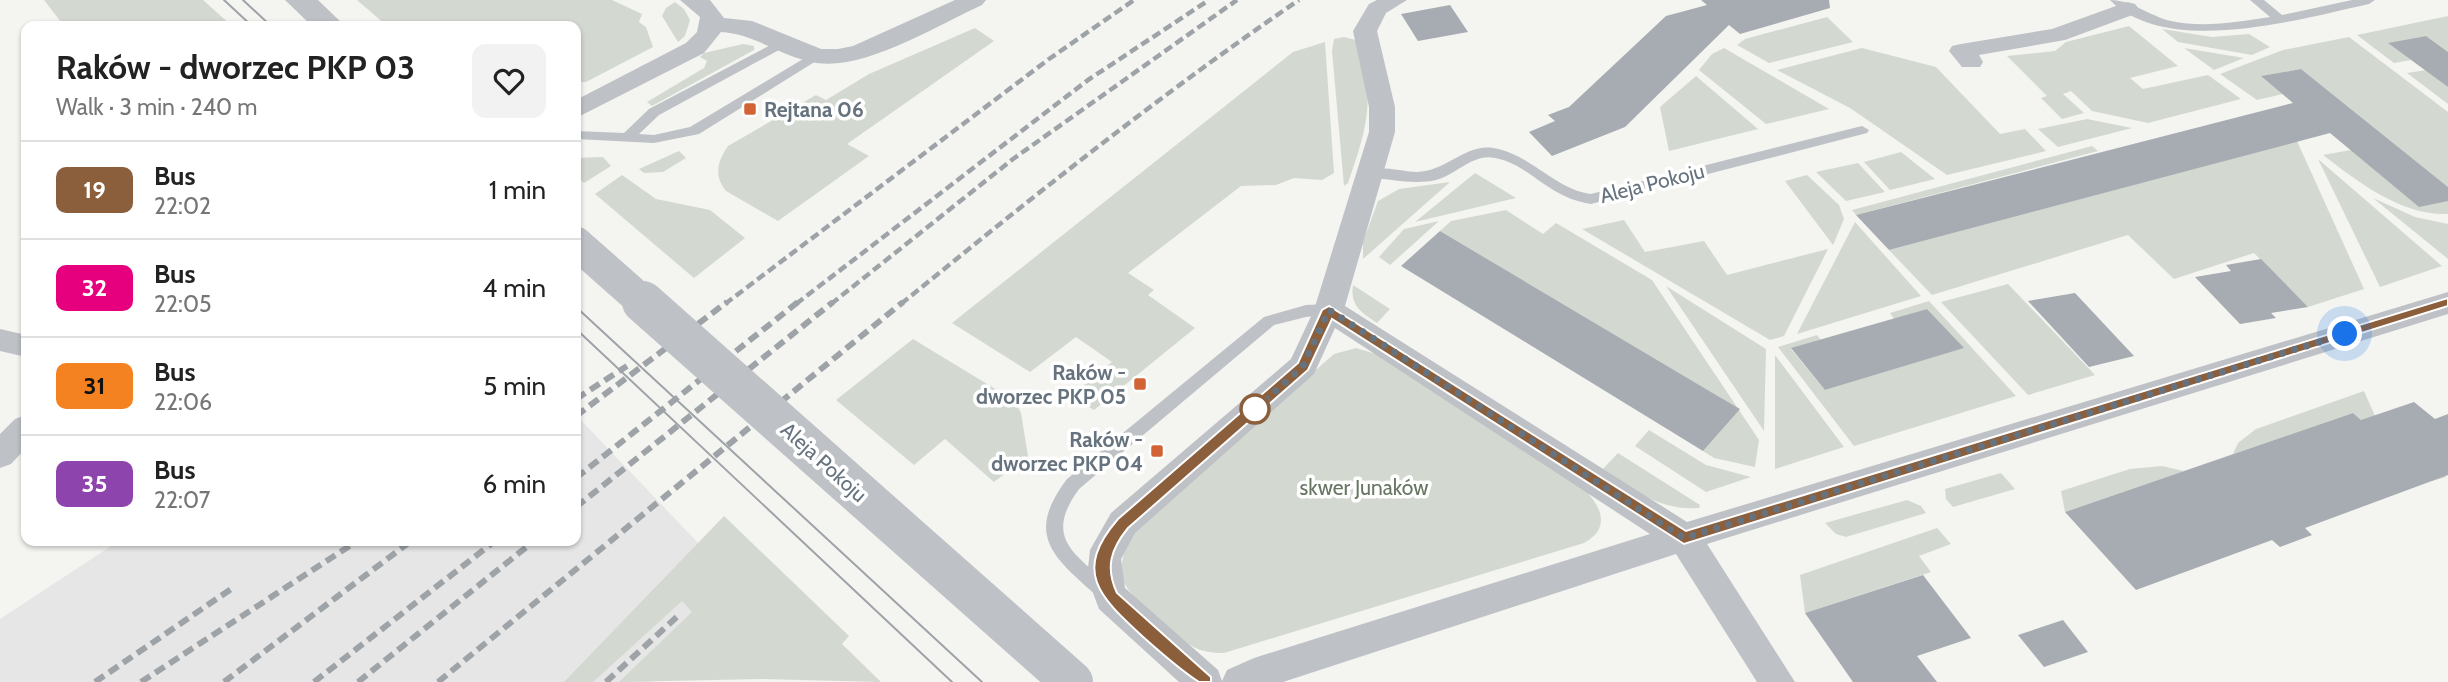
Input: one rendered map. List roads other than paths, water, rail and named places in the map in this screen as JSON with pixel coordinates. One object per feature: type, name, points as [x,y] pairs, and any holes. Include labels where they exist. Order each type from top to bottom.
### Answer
[{"type":"street","points":[[300,0],[324,21]]},
{"type":"street","points":[[581,107],[695,48],[712,25],[711,12],[692,0]]},
{"type":"street","points":[[712,25],[744,26],[818,56],[859,52],[974,0]]},
{"type":"street","points":[[1205,682],[1111,598],[1103,579],[1102,559],[1110,539],[1123,523],[1303,366],[1329,310],[1381,132],[1382,107],[1365,31],[1377,9],[1395,0]]},
{"type":"street","points":[[1970,62],[1961,51],[2057,35],[2121,5]]},
{"type":"street","name":"Aleja Pokoju","points":[[581,247],[1072,682]]},
{"type":"street","points":[[1240,682],[1254,674],[1684,538],[2448,303]]},
{"type":"street","points":[[1329,310],[1684,538],[1777,682]]},
{"type":"street","points":[[0,340],[21,345]]},
{"type":"street","points":[[0,454],[21,433]]},
{"type":"lane","points":[[2256,0],[2278,18]]},
{"type":"lane","points":[[2121,5],[2181,26],[2240,25],[2369,0]]},
{"type":"lane","points":[[626,138],[654,112],[786,41]]},
{"type":"lane","points":[[581,135],[654,139],[694,131],[818,56]]},
{"type":"lane","name":"Aleja Pokoju","points":[[1371,173],[1435,176],[1466,157],[1495,153],[1510,158],[1574,196],[1591,199],[1862,130]]},
{"type":"lane","points":[[1111,598],[1056,544],[1053,527],[1055,510],[1062,496],[1269,321],[1306,310],[1329,310]]},
{"type":"tram line","points":[[224,0],[247,21]]},
{"type":"tram line","points":[[243,0],[266,21]]},
{"type":"tram line","points":[[581,312],[982,682]]},
{"type":"tram line","points":[[581,334],[952,682]]},
{"type":"railway","points":[[725,304],[1049,59],[1134,0]]},
{"type":"railway","points":[[796,304],[1088,80],[1209,0]]},
{"type":"railway","points":[[831,304],[1013,159],[1237,0]]},
{"type":"railway","points":[[901,304],[1097,148],[1197,72],[1299,0]]},
{"type":"railway","points":[[581,412],[727,302]]},
{"type":"railway","points":[[581,474],[798,302]]},
{"type":"railway","points":[[581,503],[833,302]]},
{"type":"railway","points":[[438,682],[903,302]]},
{"type":"railway","points":[[581,396],[627,366]]},
{"type":"railway","points":[[141,682],[349,546]]},
{"type":"railway","points":[[224,682],[404,546]]},
{"type":"railway","points":[[314,682],[489,546]]},
{"type":"railway","points":[[358,682],[528,546]]},
{"type":"railway","points":[[95,682],[234,587]]},
{"type":"railway","points":[[606,682],[680,614]]},
{"type":"place","name":"Rejtana 06","points":[[750,109]]},
{"type":"place","name":"Raków - dworzec PKP 05","points":[[1140,384]]},
{"type":"place","name":"Raków - dworzec PKP 04","points":[[1157,451]]},
{"type":"park label","name":"skwer Junaków","points":[[1364,487]]}]
